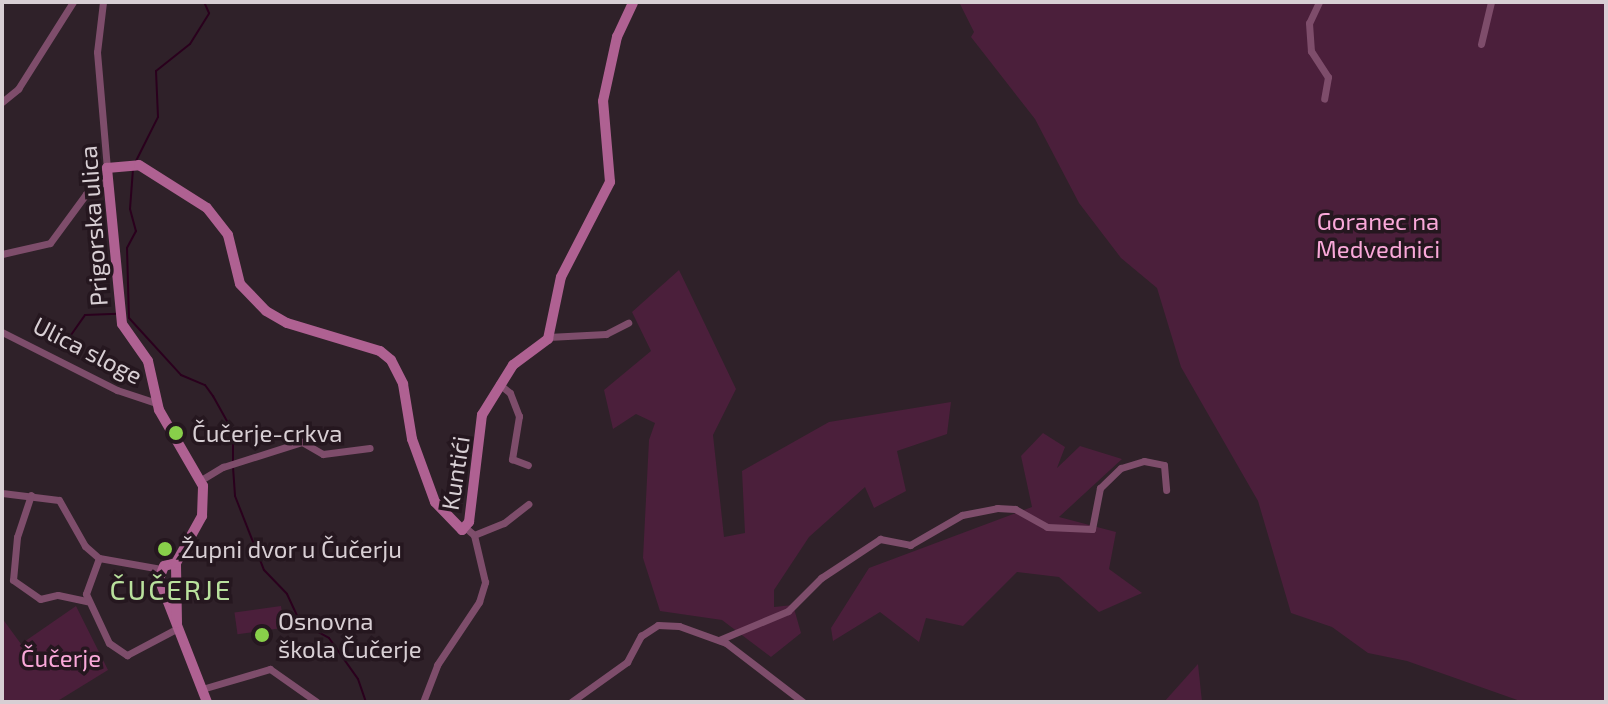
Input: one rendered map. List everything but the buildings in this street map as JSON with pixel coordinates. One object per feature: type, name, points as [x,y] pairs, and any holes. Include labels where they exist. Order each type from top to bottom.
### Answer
[{"type":"street","points":[[2,102],[18,89],[73,2]]},
{"type":"street","name":"Prigorska ulica","points":[[103,2],[97,52],[119,309],[122,321],[148,361],[156,403],[201,480]]},
{"type":"street","points":[[628,323],[606,334],[548,337],[561,277],[610,182],[604,88],[633,2]]},
{"type":"street","points":[[1319,2],[1309,23],[1311,51],[1328,77],[1324,99]]},
{"type":"street","points":[[1481,44],[1491,2]]},
{"type":"street","name":"Kuntići","points":[[108,174],[135,164],[207,208],[221,223],[248,297],[287,323],[380,351],[391,360],[403,384],[412,439],[435,502],[456,528],[470,531],[482,415],[498,383],[548,337]]},
{"type":"street","points":[[2,254],[50,243],[86,194],[108,174]]},
{"type":"street","name":"Ulica sloge","points":[[2,332],[156,403]]},
{"type":"street","points":[[498,383],[510,393],[519,416],[512,459],[528,465]]},
{"type":"street","points":[[178,625],[176,563],[202,516],[201,480],[232,464],[302,442],[323,454],[370,448]]},
{"type":"street","points":[[719,640],[788,611],[821,578],[880,539],[910,545],[962,515],[997,508],[1015,509],[1047,527],[1092,529],[1100,488],[1121,468],[1144,461],[1164,465],[1166,490]]},
{"type":"street","points":[[2,493],[46,495],[65,505],[85,546],[99,558],[161,569],[176,563]]},
{"type":"street","points":[[31,495],[17,537],[13,580],[40,599],[58,595],[87,601]]},
{"type":"street","points":[[423,702],[437,665],[483,589],[486,575],[470,531],[504,523],[528,504]]},
{"type":"street","points":[[99,558],[87,587],[87,601],[109,643],[127,655],[178,625]]},
{"type":"street","points":[[161,569],[164,597],[207,702]]},
{"type":"street","points":[[571,702],[627,662],[641,636],[658,625],[679,626],[719,640],[803,702]]},
{"type":"street","points":[[202,689],[270,669],[317,702]]},
{"type":"green space","name":"Goranec na Medvednici","points":[[959,2],[1606,2],[1606,702],[1523,702],[1407,661],[1368,653],[1332,627],[1291,613],[1258,501],[1181,367],[1157,288],[1121,258],[1079,203],[1035,119],[971,37],[974,32]]},
{"type":"green space","points":[[679,270],[736,389],[713,435],[724,537],[745,533],[742,471],[829,422],[951,402],[947,434],[897,451],[906,491],[874,508],[865,487],[809,537],[774,590],[774,607],[793,605],[801,633],[771,657],[722,620],[660,611],[643,558],[649,440],[655,423],[636,414],[613,429],[604,390],[651,351],[632,312]]},
{"type":"green space","points":[[1043,433],[1065,447],[1057,468],[1080,446],[1122,459],[1059,517],[1116,532],[1109,569],[1142,593],[1099,612],[1059,577],[1017,572],[963,626],[926,618],[919,642],[880,612],[833,641],[831,628],[869,568],[1032,507],[1021,456]]},
{"type":"green space","name":"Čučerje","points":[[76,606],[108,670],[56,702],[2,702],[2,618],[21,644]]},
{"type":"green space","points":[[281,606],[284,628],[238,634],[234,613]]},
{"type":"green space","points":[[1198,664],[1202,702],[1164,702]]},
{"type":"waterway","name":"Čučerje","points":[[135,163],[158,117],[156,71],[190,44],[209,13],[204,2]]},
{"type":"waterway","name":"Čučerje","points":[[133,169],[130,209],[136,231],[127,248],[129,318],[181,375],[205,385],[233,432],[233,461]]},
{"type":"waterway","points":[[71,335],[85,315],[118,314]]},
{"type":"waterway","name":"Čučerje","points":[[233,467],[235,496],[264,570],[287,594],[300,622],[329,638],[358,679],[366,702]]},
{"type":"place","name":"Čučerje-crkva","points":[[176,433]]},
{"type":"place","name":"Župni dvor u Čučerju","points":[[165,549]]},
{"type":"place","name":"Osnovna škola Čučerje","points":[[262,635]]},
{"type":"district","name":"ČUČERJE","points":[[171,589]]}]
